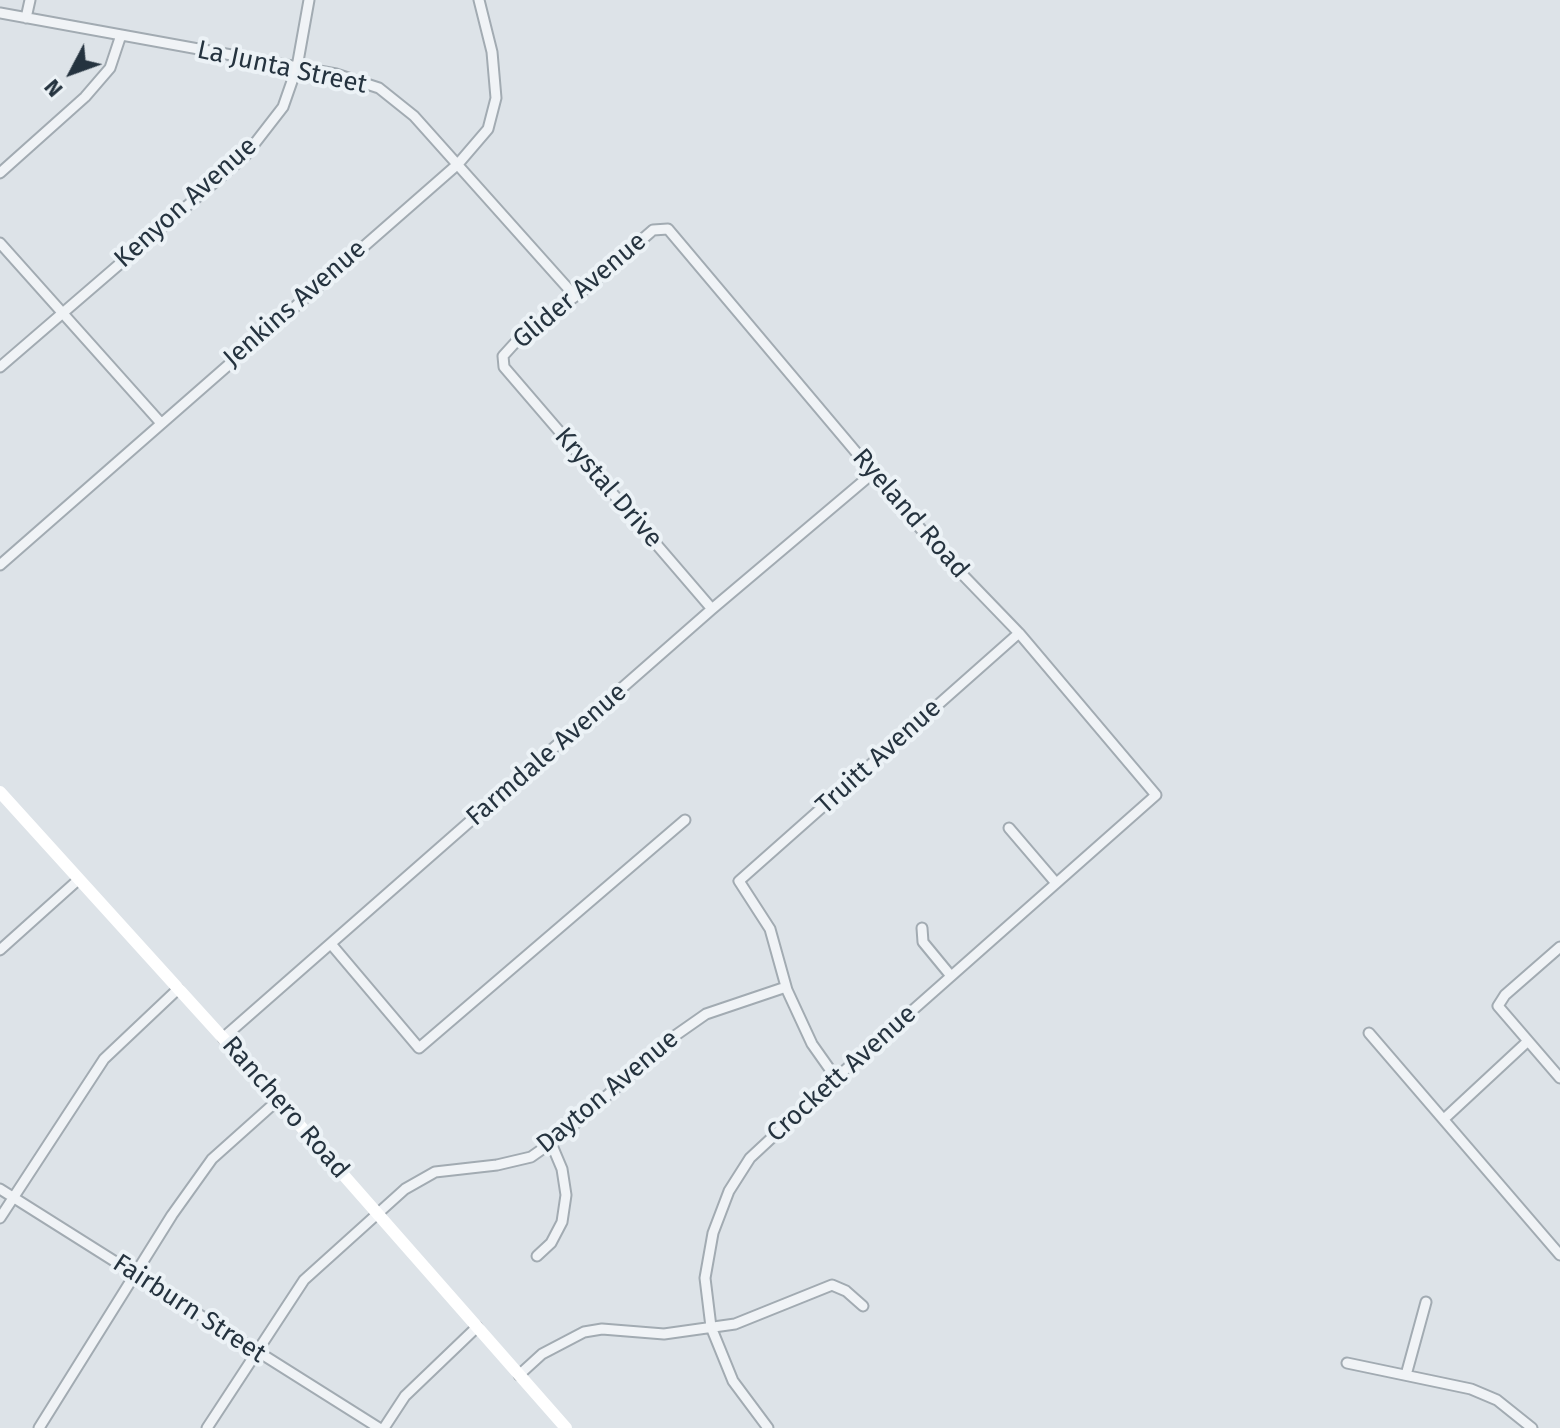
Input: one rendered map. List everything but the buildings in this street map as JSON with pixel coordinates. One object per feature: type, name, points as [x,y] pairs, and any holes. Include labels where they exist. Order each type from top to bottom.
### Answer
[{"type":"main road","name":"Ranchero Road","points":[[0,792],[223,1038],[566,1428]]},
{"type":"street","points":[[26,18],[30,0]]},
{"type":"street","name":"Kenyon Avenue","points":[[0,367],[245,156],[283,107],[297,67],[309,0]]},
{"type":"street","name":"Jenkins Avenue","points":[[0,565],[458,164],[488,129],[496,98],[492,52],[479,0]]},
{"type":"street","name":"La Junta Street","points":[[0,13],[336,74],[379,88],[414,116],[574,295]]},
{"type":"street","points":[[0,173],[85,97],[110,68],[121,35]]},
{"type":"street","name":"Glider Avenue","points":[[504,367],[503,356],[523,334],[653,230],[668,229]]},
{"type":"street","name":"Ryeland Road","points":[[668,229],[936,547],[1019,633],[1156,795]]},
{"type":"street","points":[[0,243],[160,422]]},
{"type":"street","name":"Krystal Drive","points":[[504,367],[712,609]]},
{"type":"street","name":"Farmdale Avenue","points":[[223,1038],[712,609],[873,473]]},
{"type":"street","name":"Truitt Avenue","points":[[786,987],[770,929],[739,881],[1019,633]]},
{"type":"street","name":"Crockett Avenue","points":[[768,1428],[733,1381],[711,1327],[705,1278],[713,1233],[729,1191],[750,1158],[836,1078],[1156,795]]},
{"type":"street","points":[[331,944],[419,1048],[685,820]]},
{"type":"street","points":[[1009,828],[1056,883]]},
{"type":"street","points":[[0,950],[78,880]]},
{"type":"street","points":[[922,928],[923,942],[951,976]]},
{"type":"street","points":[[1560,947],[1505,995],[1498,1006],[1560,1078]]},
{"type":"street","points":[[786,987],[812,1044],[836,1078]]},
{"type":"street","name":"Dayton Avenue","points":[[207,1428],[304,1280],[405,1189],[435,1172],[497,1165],[531,1157],[676,1035],[706,1014],[786,987]]},
{"type":"street","points":[[0,1218],[104,1059],[178,989]]},
{"type":"street","points":[[1369,1033],[1560,1255]]},
{"type":"street","points":[[1444,1119],[1528,1041]]},
{"type":"street","points":[[39,1428],[135,1274],[212,1159],[278,1100]]},
{"type":"street","points":[[537,1256],[551,1243],[562,1222],[566,1195],[562,1169],[551,1143]]},
{"type":"street","name":"Fairburn Street","points":[[0,1189],[255,1352],[382,1428]]},
{"type":"street","points":[[519,1375],[542,1354],[584,1332],[602,1329],[664,1334],[735,1324],[832,1285],[846,1291],[863,1306]]},
{"type":"street","points":[[1406,1375],[1426,1302]]},
{"type":"street","points":[[382,1428],[405,1396],[477,1327]]},
{"type":"street","points":[[1347,1363],[1471,1389],[1497,1400],[1532,1428]]}]
